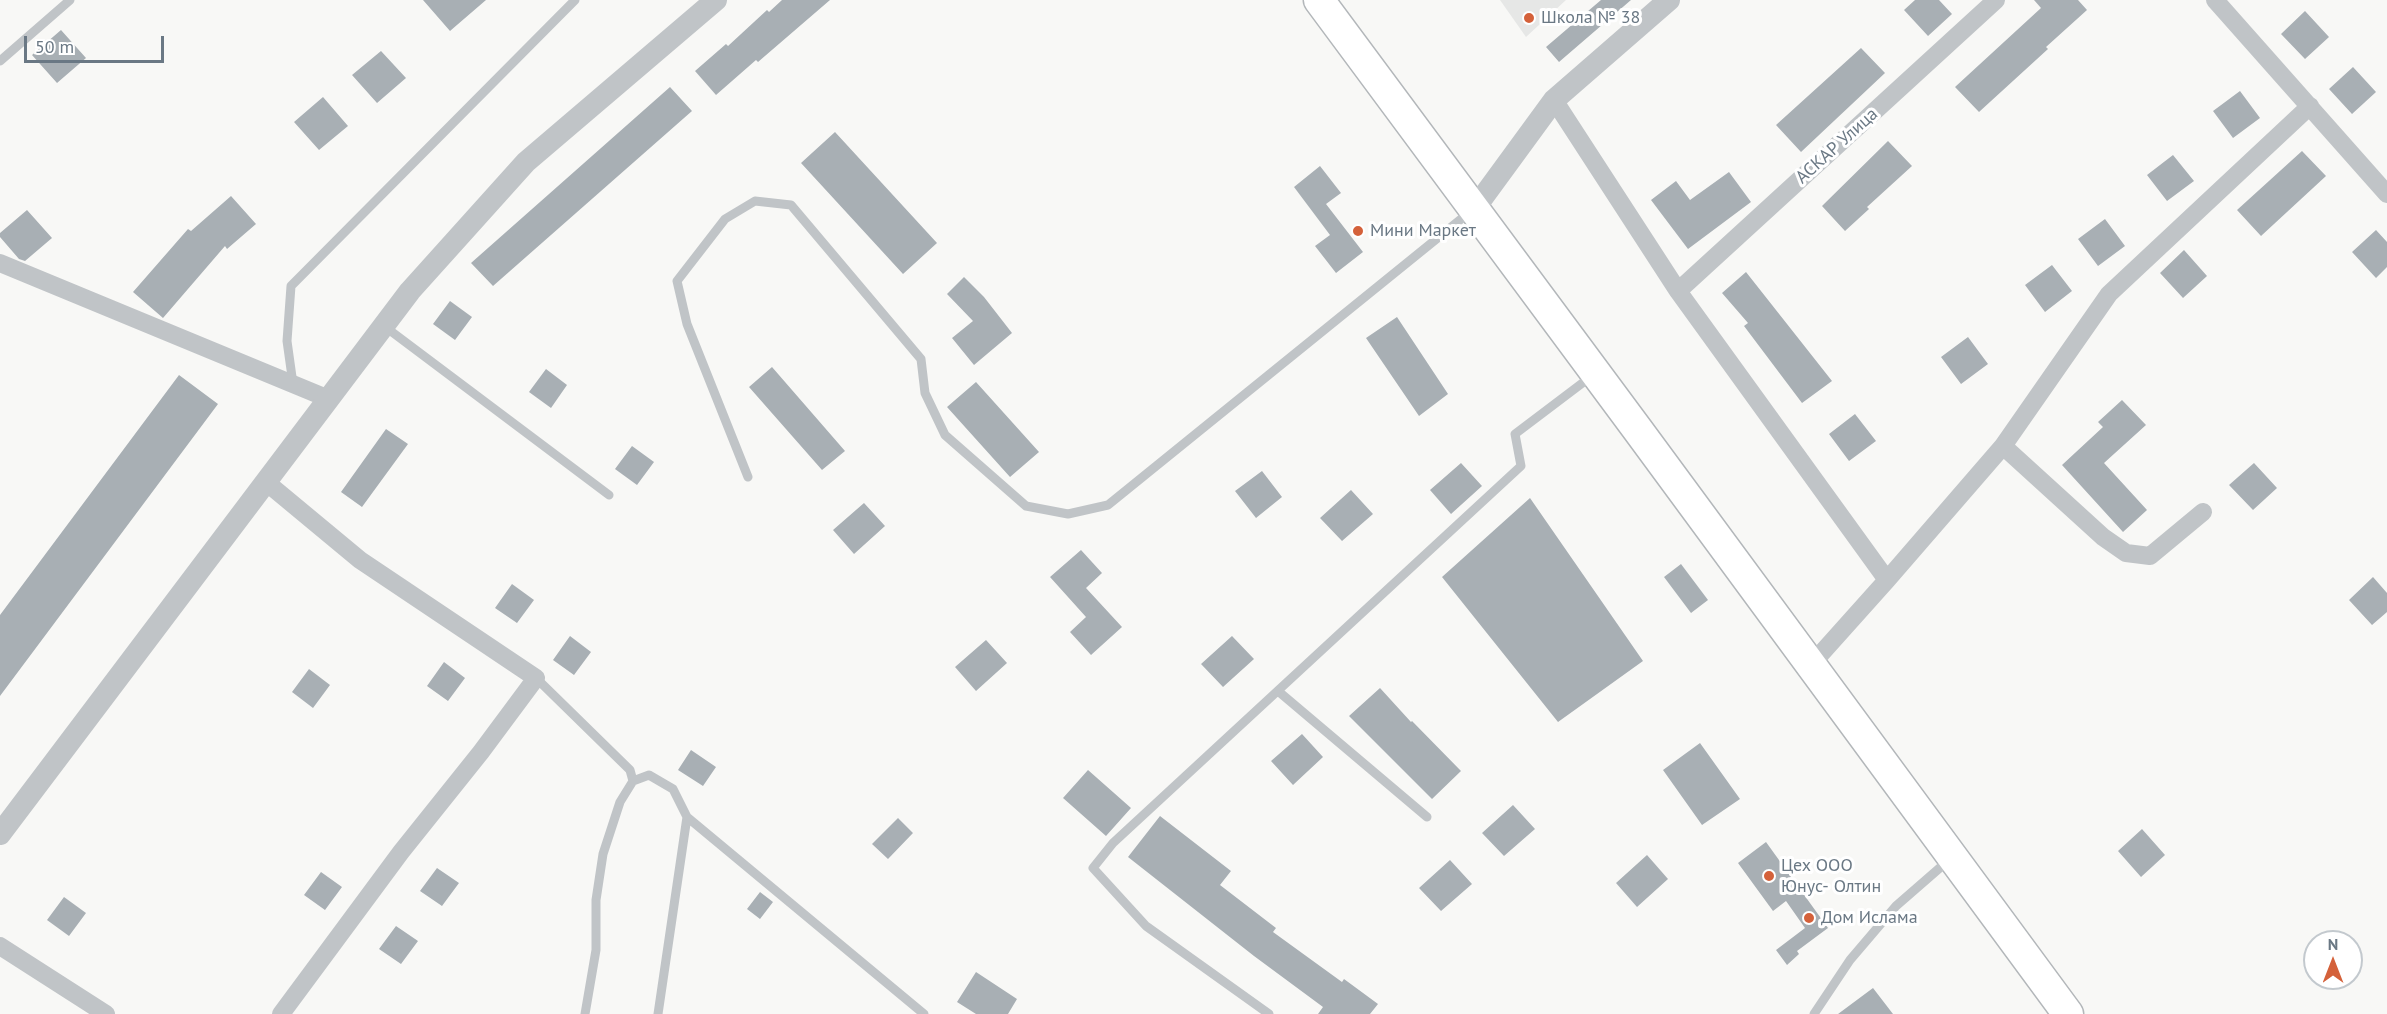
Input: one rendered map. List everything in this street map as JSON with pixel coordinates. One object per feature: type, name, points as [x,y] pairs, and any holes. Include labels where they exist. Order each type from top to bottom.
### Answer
[{"type":"highway","points":[[1319,0],[1475,208],[2068,1014]]},
{"type":"street","points":[[0,834],[410,291],[526,162],[716,0]]},
{"type":"street","points":[[1475,208],[1554,100],[1669,0]]},
{"type":"street","name":"АСКАР Улица","points":[[1678,291],[1996,0]]},
{"type":"street","points":[[2215,0],[2384,184]]},
{"type":"street","points":[[1554,100],[1678,291],[1887,580]]},
{"type":"street","points":[[1810,666],[2003,446],[2109,294],[2310,106]]},
{"type":"street","points":[[0,263],[329,399]]},
{"type":"street","points":[[2003,446],[2103,537],[2127,553],[2150,556],[2203,512]]},
{"type":"street","points":[[266,482],[360,560],[536,678],[482,752],[401,852],[281,1014]]},
{"type":"street","points":[[0,946],[106,1014]]},
{"type":"lane","points":[[0,61],[70,0]]},
{"type":"lane","points":[[293,384],[287,341],[291,286],[575,0]]},
{"type":"lane","points":[[748,477],[687,324],[678,281],[725,219],[755,201],[791,205],[921,359],[925,393],[945,435],[1026,506],[1068,513],[1108,505],[1475,208]]},
{"type":"lane","points":[[384,326],[609,495]]},
{"type":"lane","points":[[1269,1014],[1146,926],[1093,868],[1113,843],[1521,466],[1515,434],[1596,373]]},
{"type":"lane","points":[[536,678],[630,770],[633,781]]},
{"type":"lane","points":[[1278,691],[1427,817]]},
{"type":"lane","points":[[585,1014],[596,950],[596,900],[603,855],[620,802],[633,781],[649,775],[673,789],[687,817],[924,1014]]},
{"type":"lane","points":[[658,1014],[687,817]]},
{"type":"lane","points":[[1814,1014],[1850,960],[1896,906],[1952,858]]},
{"type":"shaded area","name":"Школа № 38","points":[[1500,0],[1566,0],[1526,37]]},
{"type":"building","points":[[423,0],[486,0],[450,31]]},
{"type":"building","points":[[782,0],[830,0],[716,95],[695,71]]},
{"type":"building","points":[[1601,0],[1631,0],[1559,62],[1546,47]]},
{"type":"building","points":[[1915,0],[1939,0],[1952,14],[1928,36],[1904,10]]},
{"type":"building","points":[[2034,0],[2078,0],[2087,10],[1979,112],[1955,87],[2041,8]]},
{"type":"building","points":[[2305,11],[2329,37],[2305,59],[2281,34]]},
{"type":"building","points":[[61,30],[86,58],[57,83],[32,55]]},
{"type":"building","points":[[1861,48],[1885,73],[1801,152],[1776,125]]},
{"type":"building","points":[[381,51],[406,78],[377,103],[352,75]]},
{"type":"building","points":[[2353,67],[2376,92],[2352,114],[2329,89]]},
{"type":"building","points":[[670,87],[692,111],[493,286],[471,263]]},
{"type":"building","points":[[2240,91],[2260,118],[2233,138],[2213,111]]},
{"type":"building","points":[[323,97],[348,126],[319,150],[294,122]]},
{"type":"building","points":[[835,132],[937,243],[903,274],[801,163]]},
{"type":"building","points":[[1888,141],[1912,166],[1867,207],[1869,209],[1845,231],[1822,206]]},
{"type":"building","points":[[2302,151],[2326,176],[2261,236],[2237,210]]},
{"type":"building","points":[[2173,155],[2194,181],[2167,201],[2147,175]]},
{"type":"building","points":[[1320,166],[1341,193],[1326,204],[1363,252],[1336,273],[1315,246],[1330,235],[1294,187]]},
{"type":"building","points":[[1729,172],[1751,202],[1688,249],[1651,200],[1676,181],[1690,200]]},
{"type":"building","points":[[231,196],[256,224],[227,249],[225,246],[163,318],[133,292],[188,229],[191,231]]},
{"type":"building","points":[[27,210],[52,238],[25,261],[19,259],[0,237],[0,233]]},
{"type":"building","points":[[2105,219],[2125,246],[2098,266],[2078,239]]},
{"type":"building","points":[[2376,230],[2387,242],[2387,267],[2376,278],[2352,252]]},
{"type":"building","points":[[2184,250],[2207,276],[2183,298],[2160,273]]},
{"type":"building","points":[[2052,265],[2072,291],[2045,312],[2025,285]]},
{"type":"building","points":[[1746,272],[1832,381],[1802,403],[1744,326],[1748,323],[1722,293]]},
{"type":"building","points":[[964,277],[984,297],[1012,333],[974,365],[952,338],[973,321],[947,294]]},
{"type":"building","points":[[450,301],[472,317],[455,340],[433,324]]},
{"type":"building","points":[[1397,317],[1448,394],[1419,416],[1366,338]]},
{"type":"building","points":[[1968,337],[1988,364],[1961,384],[1941,357]]},
{"type":"building","points":[[772,367],[845,451],[822,470],[749,387]]},
{"type":"building","points":[[546,369],[567,385],[551,408],[529,392]]},
{"type":"building","points":[[179,375],[218,404],[0,696],[0,615]]},
{"type":"building","points":[[976,382],[1039,452],[1010,477],[947,407]]},
{"type":"building","points":[[2122,400],[2146,425],[2104,463],[2147,510],[2123,532],[2062,465],[2103,427],[2098,422]]},
{"type":"building","points":[[1855,414],[1876,441],[1849,461],[1829,434]]},
{"type":"building","points":[[386,429],[408,444],[362,507],[341,492]]},
{"type":"building","points":[[632,446],[654,462],[637,485],[615,469]]},
{"type":"building","points":[[1461,463],[1482,486],[1451,514],[1430,490]]},
{"type":"building","points":[[2254,463],[2277,488],[2253,510],[2229,485]]},
{"type":"building","points":[[1262,471],[1282,497],[1256,518],[1235,491]]},
{"type":"building","points":[[1351,490],[1373,514],[1342,541],[1320,518]]},
{"type":"building","points":[[1530,498],[1643,661],[1558,722],[1442,577]]},
{"type":"building","points":[[864,503],[885,526],[854,554],[833,530]]},
{"type":"building","points":[[1081,550],[1102,573],[1086,588],[1122,627],[1091,655],[1070,632],[1086,617],[1050,577]]},
{"type":"building","points":[[1681,564],[1708,600],[1691,613],[1664,577]]},
{"type":"building","points":[[2373,577],[2387,593],[2387,612],[2372,625],[2349,600]]},
{"type":"building","points":[[512,584],[534,600],[517,623],[495,608]]},
{"type":"building","points":[[570,636],[591,652],[574,675],[553,660]]},
{"type":"building","points":[[1232,636],[1254,659],[1223,687],[1201,664]]},
{"type":"building","points":[[986,640],[1007,663],[976,691],[955,667]]},
{"type":"building","points":[[444,662],[465,678],[448,701],[427,686]]},
{"type":"building","points":[[309,669],[330,685],[313,708],[292,692]]},
{"type":"building","points":[[1380,688],[1461,771],[1432,799],[1349,716]]},
{"type":"building","points":[[1302,734],[1323,757],[1293,785],[1271,761]]},
{"type":"building","points":[[1700,743],[1740,799],[1702,825],[1663,770]]},
{"type":"building","points":[[691,750],[716,767],[703,786],[678,770]]},
{"type":"building","points":[[1088,770],[1131,808],[1106,836],[1063,798]]},
{"type":"building","points":[[1513,805],[1535,829],[1504,856],[1482,833]]},
{"type":"building","points":[[1160,816],[1231,871],[1220,885],[1276,928],[1273,932],[1342,982],[1344,979],[1378,1004],[1370,1014],[1318,1014],[1323,1007],[1128,857]]},
{"type":"building","points":[[898,818],[913,833],[888,859],[872,844]]},
{"type":"building","points":[[2142,829],[2165,855],[2141,877],[2118,851]]},
{"type":"building","points":[[1766,842],[1828,928],[1797,951],[1799,954],[1787,965],[1776,950],[1805,928],[1786,901],[1773,911],[1738,863]]},
{"type":"building","points":[[1647,855],[1668,879],[1637,907],[1616,883]]},
{"type":"building","points":[[1450,860],[1472,884],[1441,911],[1419,888]]},
{"type":"building","points":[[437,868],[459,883],[442,906],[420,891]]},
{"type":"building","points":[[321,872],[342,887],[325,910],[304,895]]},
{"type":"building","points":[[760,892],[773,902],[760,919],[747,909]]},
{"type":"building","points":[[64,897],[86,913],[69,936],[47,920]]},
{"type":"building","points":[[396,926],[418,941],[401,964],[379,949]]},
{"type":"building","points":[[976,972],[1017,999],[1008,1014],[976,1014],[957,1002]]},
{"type":"building","points":[[1873,988],[1893,1014],[1838,1014]]},
{"type":"place","name":"Школа № 38","points":[[1529,18]]},
{"type":"place","name":"Мини Маркет","points":[[1358,231]]},
{"type":"place","name":"Цех ООО Юнус- Олтин","points":[[1769,876]]},
{"type":"place","name":"Дом Ислама","points":[[1809,918]]}]
